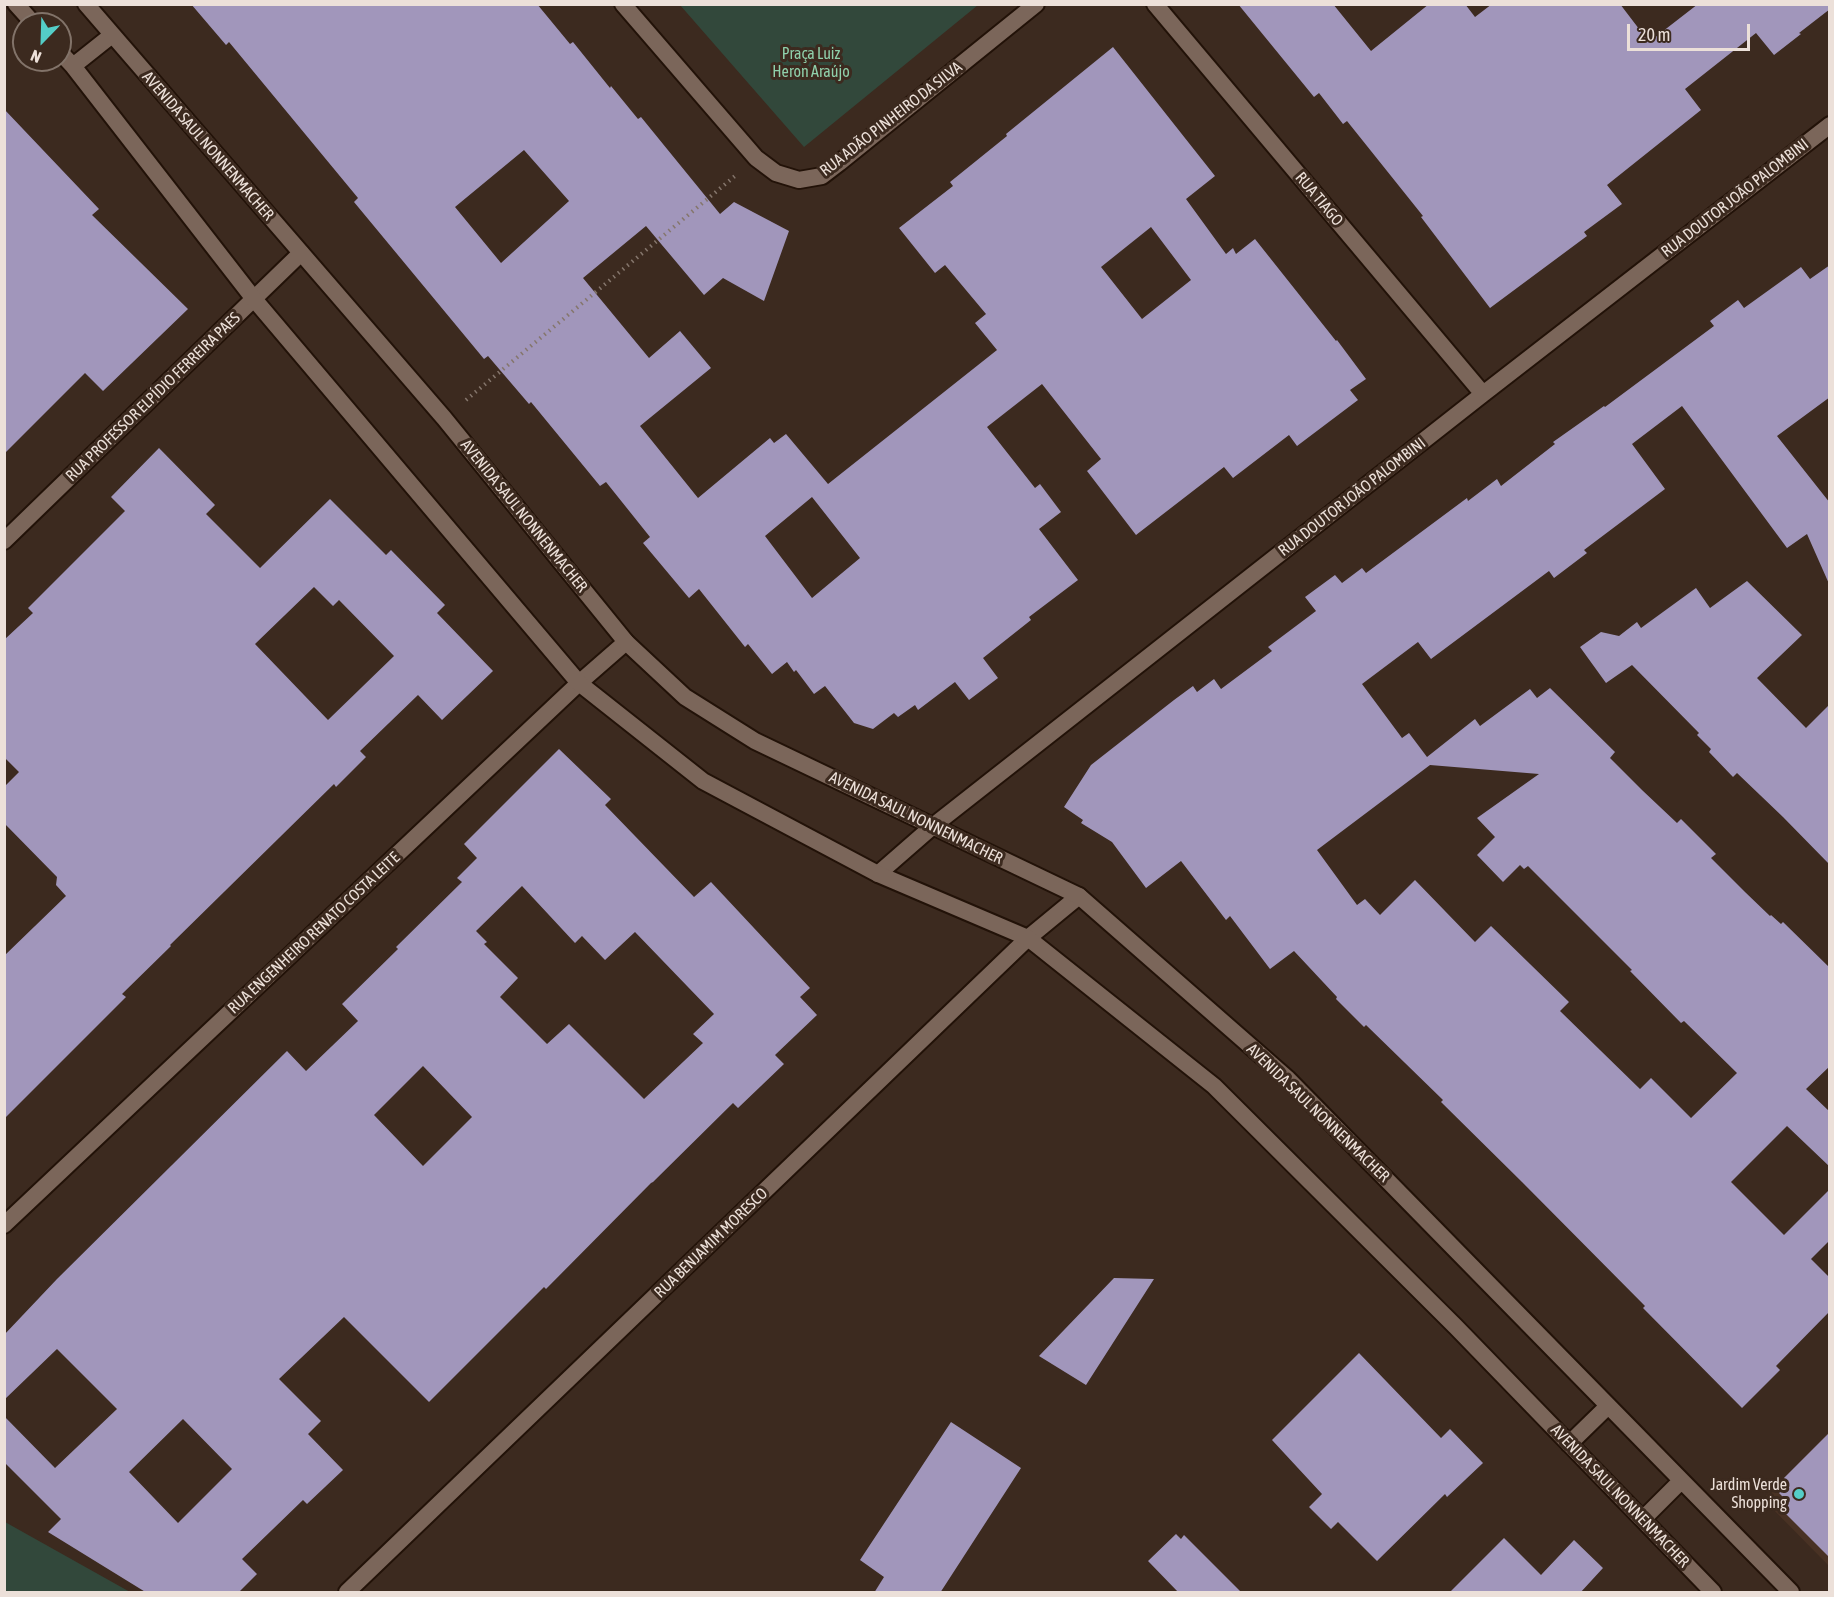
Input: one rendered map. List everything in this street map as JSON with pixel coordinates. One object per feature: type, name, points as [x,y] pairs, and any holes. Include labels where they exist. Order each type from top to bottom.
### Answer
[{"type":"street","name":"AVENIDA SAUL NONNENMACHER","points":[[86,4],[444,418],[626,642],[685,697],[755,741],[1078,896],[1288,1079],[1791,1593]]},
{"type":"street","name":"RUA ADÃO PINHEIRO DA SILVA","points":[[623,4],[756,158],[776,173],[799,180],[822,176],[1036,4]]},
{"type":"street","name":"RUA TIAGO","points":[[1155,4],[1483,394]]},
{"type":"street","points":[[73,66],[112,35]]},
{"type":"street","name":"AVENIDA SAUL NONNENMACHER","points":[[73,66],[254,299],[579,683],[702,781],[878,874],[1028,938],[1214,1086],[1456,1327],[1713,1593]]},
{"type":"street","name":"RUA DOUTOR JOÃO PALOMBINI","points":[[878,874],[933,826],[1830,125]]},
{"type":"street","name":"RUA PROFESSOR ELPÍDIO FERREIRA PAES","points":[[4,541],[301,253]]},
{"type":"street","name":"RUA ENGENHEIRO RENATO COSTA LEITE","points":[[4,1225],[579,683],[626,642]]},
{"type":"street","name":"RUA BENJAMIM MORESCO","points":[[347,1593],[1028,938],[1078,896]]},
{"type":"street","points":[[1569,1444],[1608,1406]]},
{"type":"street","points":[[1643,1520],[1682,1481]]},
{"type":"path","points":[[444,418],[756,158]]},
{"type":"shaded area","name":"Jardim Verde Shopping","points":[[1829,1432],[1829,1566],[1763,1499]]},
{"type":"green space","name":"Praça Luiz Heron Araújo","points":[[680,5],[978,5],[804,147]]},
{"type":"green space","points":[[5,1522],[130,1592],[5,1592]]},
{"type":"building","points":[[191,4],[537,4],[570,44],[573,42],[638,119],[641,117],[720,214],[734,202],[789,231],[764,301],[723,278],[704,295],[646,226],[583,278],[649,358],[680,331],[711,368],[640,426],[698,498],[770,438],[774,443],[786,434],[828,484],[997,350],[975,323],[986,314],[945,265],[935,273],[899,228],[953,186],[950,182],[1113,47],[1215,176],[1186,199],[1226,254],[1233,248],[1236,254],[1255,239],[1366,379],[1350,390],[1358,400],[1297,446],[1289,435],[1233,478],[1224,467],[1136,535],[1087,471],[1101,459],[1042,384],[987,427],[1035,488],[1040,484],[1061,512],[1039,529],[1078,580],[1029,617],[1031,620],[983,658],[998,678],[969,700],[955,682],[918,710],[915,705],[898,717],[894,713],[873,729],[854,723],[825,686],[814,694],[787,662],[772,674],[748,644],[745,647],[699,589],[689,598],[643,543],[650,537],[606,482],[600,486],[531,402],[529,404],[488,356],[484,359],[354,202],[358,198],[229,42],[226,45]],"holes":[[[524,150],[569,201],[501,263],[455,207]],[[1151,227],[1191,280],[1142,319],[1101,267]],[[812,497],[860,558],[812,598],[765,536]]]},
{"type":"building","points":[[1238,4],[1333,4],[1371,51],[1429,4],[1465,4],[1475,17],[1492,4],[1620,4],[1649,42],[1698,4],[1830,4],[1830,9],[1774,55],[1756,33],[1685,89],[1701,110],[1607,185],[1622,204],[1584,232],[1587,236],[1490,308],[1421,217],[1423,216],[1347,121],[1343,124],[1319,93],[1314,97]]},
{"type":"building","points":[[4,109],[99,209],[92,215],[188,309],[103,391],[85,373],[4,454]]},
{"type":"building","points":[[1830,265],[1830,397],[1777,436],[1830,503],[1830,586],[1807,534],[1787,548],[1682,406],[1632,444],[1665,489],[1584,550],[1587,553],[1554,578],[1549,571],[1431,659],[1418,642],[1362,684],[1402,738],[1409,733],[1427,757],[1475,719],[1480,726],[1530,689],[1537,698],[1550,688],[1615,752],[1610,758],[1642,790],[1677,823],[1681,819],[1716,854],[1711,858],[1745,892],[1770,916],[1781,924],[1783,922],[1830,968],[1830,1066],[1806,1089],[1830,1112],[1830,1167],[1787,1126],[1731,1182],[1784,1235],[1830,1189],[1830,1240],[1811,1259],[1830,1278],[1830,1311],[1776,1366],[1780,1370],[1742,1408],[1643,1308],[1645,1306],[1441,1102],[1443,1100],[1336,999],[1337,997],[1294,951],[1270,969],[1230,916],[1226,920],[1181,861],[1146,888],[1112,842],[1081,823],[1083,820],[1064,807],[1091,765],[1174,700],[1193,686],[1197,692],[1214,679],[1221,689],[1272,651],[1268,647],[1316,611],[1305,597],[1335,575],[1342,583],[1362,568],[1366,573],[1467,498],[1468,501],[1497,479],[1501,486],[1555,444],[1553,442],[1605,407],[1714,326],[1710,321],[1738,300],[1744,308],[1801,267],[1810,279]],"holes":[[[1430,765],[1539,774],[1477,818],[1495,837],[1477,855],[1503,882],[1520,865],[1524,869],[1528,866],[1632,970],[1630,971],[1681,1023],[1684,1021],[1737,1073],[1691,1118],[1651,1078],[1640,1089],[1560,1011],[1569,1002],[1491,926],[1475,942],[1415,880],[1380,915],[1365,899],[1357,905],[1317,850]]]},
{"type":"building","points":[[159,448],[215,505],[206,514],[260,568],[330,499],[386,555],[391,550],[445,605],[437,613],[493,671],[442,720],[418,695],[360,751],[366,757],[336,787],[334,784],[170,945],[122,994],[126,997],[4,1119],[4,956],[66,896],[56,885],[57,877],[4,823],[4,787],[19,772],[4,757],[4,640],[33,613],[28,608],[125,511],[111,497]],"holes":[[[314,587],[333,606],[339,600],[394,656],[328,720],[255,644]]]},
{"type":"building","points":[[1747,581],[1802,635],[1757,678],[1806,728],[1830,704],[1830,865],[1737,773],[1733,777],[1709,752],[1711,749],[1697,735],[1699,733],[1632,665],[1606,683],[1580,647],[1601,632],[1619,636],[1637,622],[1641,628],[1696,588],[1710,608]]},
{"type":"building","points":[[559,749],[611,799],[605,805],[694,897],[711,882],[810,988],[800,997],[817,1015],[775,1055],[784,1064],[738,1108],[733,1103],[429,1402],[344,1317],[279,1379],[321,1421],[308,1434],[343,1470],[307,1504],[303,1500],[242,1559],[257,1574],[238,1593],[147,1593],[48,1532],[61,1519],[4,1462],[4,1416],[55,1468],[117,1409],[57,1349],[4,1400],[4,1335],[57,1279],[287,1051],[306,1071],[358,1021],[342,1004],[462,882],[457,878],[477,858],[464,844]],"holes":[[[522,886],[575,943],[582,936],[605,960],[635,932],[714,1014],[693,1034],[703,1043],[644,1099],[569,1024],[547,1044],[500,997],[518,978],[484,944],[487,942],[476,931]],[[423,1066],[472,1117],[423,1166],[374,1115]],[[183,1419],[232,1469],[178,1523],[129,1472]]]},
{"type":"building","points":[[1114,1278],[1154,1279],[1086,1385],[1039,1356]]},
{"type":"building","points":[[1359,1353],[1441,1438],[1450,1429],[1483,1463],[1447,1497],[1445,1494],[1377,1561],[1338,1522],[1331,1529],[1309,1507],[1322,1494],[1272,1440]]},
{"type":"building","points":[[951,1422],[1021,1468],[940,1593],[874,1593],[884,1577],[860,1560]]},
{"type":"building","name":"Jardim Verde Shopping","points":[[1830,1432],[1830,1558],[1777,1505],[1784,1498],[1774,1488]]},
{"type":"building","points":[[1176,1534],[1181,1539],[1184,1535],[1242,1593],[1179,1593],[1148,1561]]},
{"type":"building","points":[[1504,1538],[1541,1575],[1574,1540],[1603,1568],[1580,1593],[1449,1593]]},
{"type":"place","name":"Jardim Verde Shopping","points":[[1799,1494]]}]
